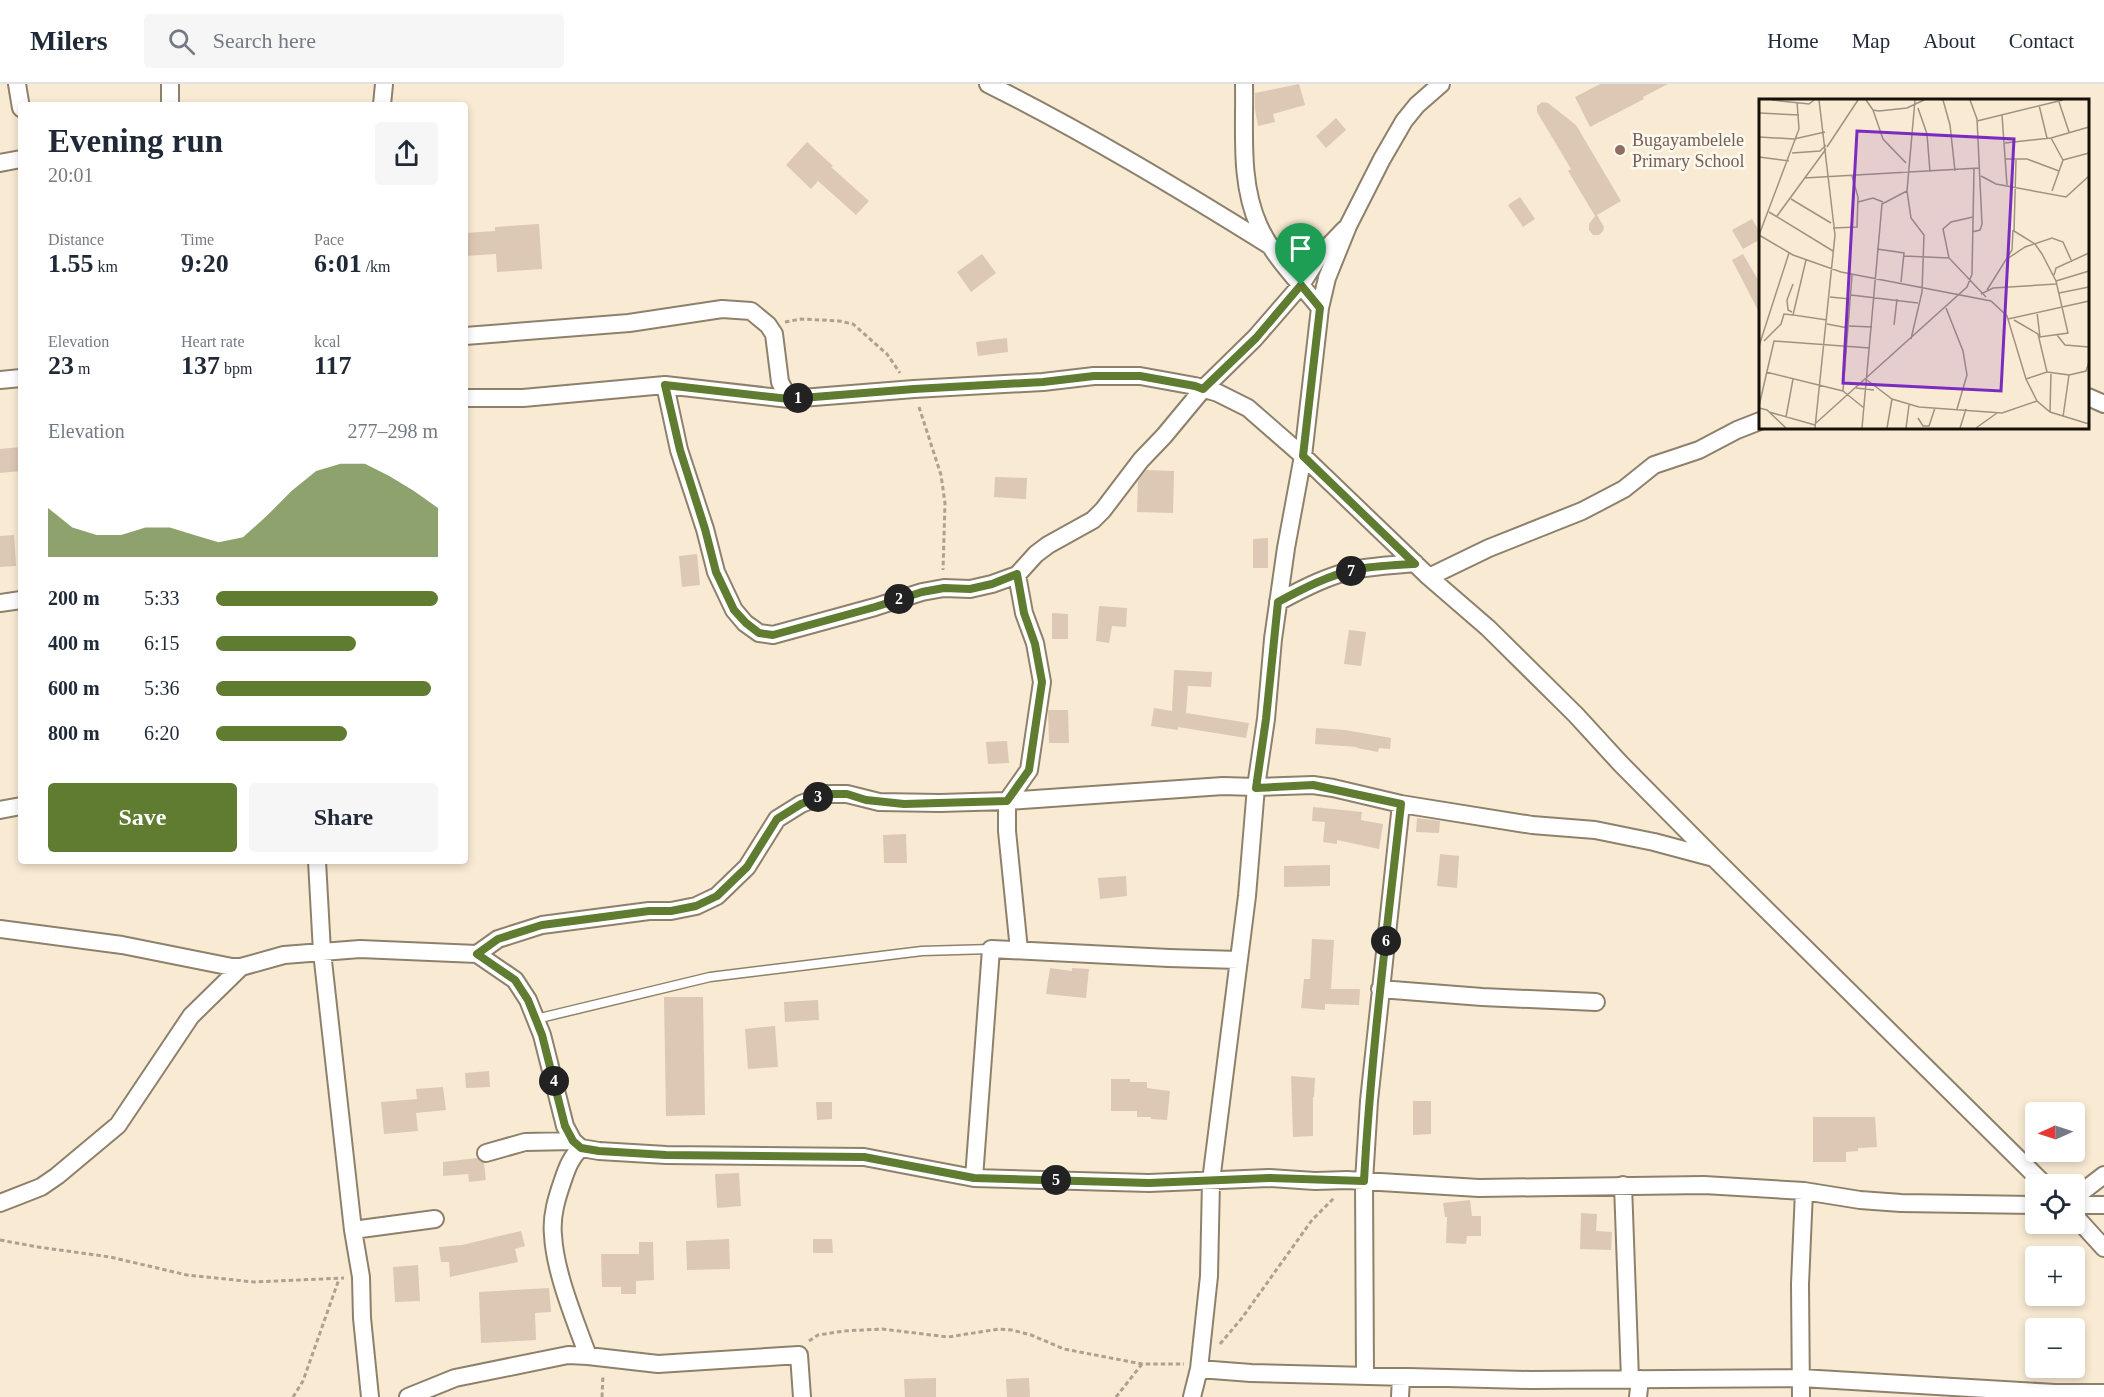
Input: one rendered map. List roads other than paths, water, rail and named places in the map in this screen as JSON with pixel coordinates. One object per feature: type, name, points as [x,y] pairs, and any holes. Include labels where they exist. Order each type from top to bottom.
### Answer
[{"type":"street","points":[[17,84],[20,102]]},
{"type":"street","points":[[170,84],[170,102]]},
{"type":"street","points":[[382,102],[384,84]]},
{"type":"street","points":[[1244,84],[1247,184],[1259,227],[1320,308]]},
{"type":"street","points":[[1192,1397],[1198,1369],[1209,1276],[1211,1181],[1247,896],[1256,788],[1266,719],[1278,602],[1303,456],[1320,308],[1327,278],[1348,226],[1382,159],[1404,121],[1417,105],[1441,84]]},
{"type":"street","points":[[994,86],[1126,158],[1272,247]]},
{"type":"street","points":[[0,163],[18,160]]},
{"type":"street","points":[[665,385],[680,450],[716,572],[734,610],[759,633],[773,635],[922,592],[944,588],[970,589],[992,584],[1017,574],[1048,545],[1093,520],[1135,467],[1203,389],[1256,338],[1301,285],[1320,255],[1348,226]]},
{"type":"street","points":[[468,336],[630,323],[722,309],[750,311],[768,325],[775,340],[780,382],[789,399]]},
{"type":"street","points":[[468,398],[523,398],[665,385],[789,399],[1043,382],[1094,376],[1140,376],[1195,386],[1218,393],[1248,408],[1303,456],[1415,564],[1496,636],[1576,715],[1620,764],[2034,1174]]},
{"type":"street","points":[[0,380],[18,378]]},
{"type":"street","points":[[2089,397],[2104,404]]},
{"type":"street","points":[[1429,577],[1489,548],[1582,511],[1624,489],[1654,465],[1699,450],[1737,430],[1759,422]]},
{"type":"street","points":[[1278,602],[1306,586],[1332,576],[1358,569],[1415,564]]},
{"type":"street","points":[[1017,574],[1024,613],[1035,644],[1042,682],[1029,770],[1007,801],[1007,831],[1019,950]]},
{"type":"street","points":[[0,603],[18,600]]},
{"type":"street","points":[[477,954],[498,939],[542,925],[649,911],[671,911],[696,906],[717,896],[747,867],[777,819],[801,804],[827,794],[847,794],[866,800],[904,804],[1007,801],[1175,788],[1313,785],[1401,804],[1532,825],[1595,830],[1654,842],[1714,858]]},
{"type":"street","points":[[1365,1375],[1356,1180],[1369,1101],[1401,804]]},
{"type":"street","points":[[0,810],[18,807]]},
{"type":"street","points":[[317,864],[322,952],[353,1230],[361,1278],[362,1318],[370,1397]]},
{"type":"street","points":[[0,929],[77,938],[241,967],[284,955],[360,949],[477,954],[515,980],[528,1000],[542,1035],[565,1126],[577,1145]]},
{"type":"street","points":[[974,1178],[992,949],[1239,960]]},
{"type":"street","points":[[0,1203],[41,1187],[118,1125],[191,1016],[241,967]]},
{"type":"street","points":[[1380,990],[1596,1002]]},
{"type":"street","points":[[486,1153],[525,1142],[666,1155],[864,1157],[974,1178],[1149,1183],[1269,1178],[1315,1181],[1356,1180],[1479,1188],[1704,1185],[1804,1191],[1860,1200],[1901,1203],[2025,1205]]},
{"type":"street","points":[[577,1145],[559,1192],[554,1213],[553,1234],[570,1305],[596,1357]]},
{"type":"street","points":[[2085,1190],[2104,1175]]},
{"type":"street","points":[[1623,1185],[1638,1397]]},
{"type":"street","points":[[1801,1397],[1800,1284],[1804,1191]]},
{"type":"street","points":[[2085,1205],[2104,1205]]},
{"type":"street","points":[[353,1230],[435,1219]]},
{"type":"street","points":[[2085,1227],[2104,1248]]},
{"type":"street","points":[[408,1397],[455,1378],[568,1355],[658,1365],[799,1355],[802,1397]]},
{"type":"street","points":[[1198,1369],[1401,1378],[1530,1380],[1801,1378],[2055,1393],[2104,1393]]},
{"type":"street","points":[[1400,1397],[1401,1378]]},
{"type":"lane","points":[[536,1019],[710,977],[922,951],[992,949]]},
{"type":"place","name":"Bugayambelele Primary School","points":[[1620,150]]}]
